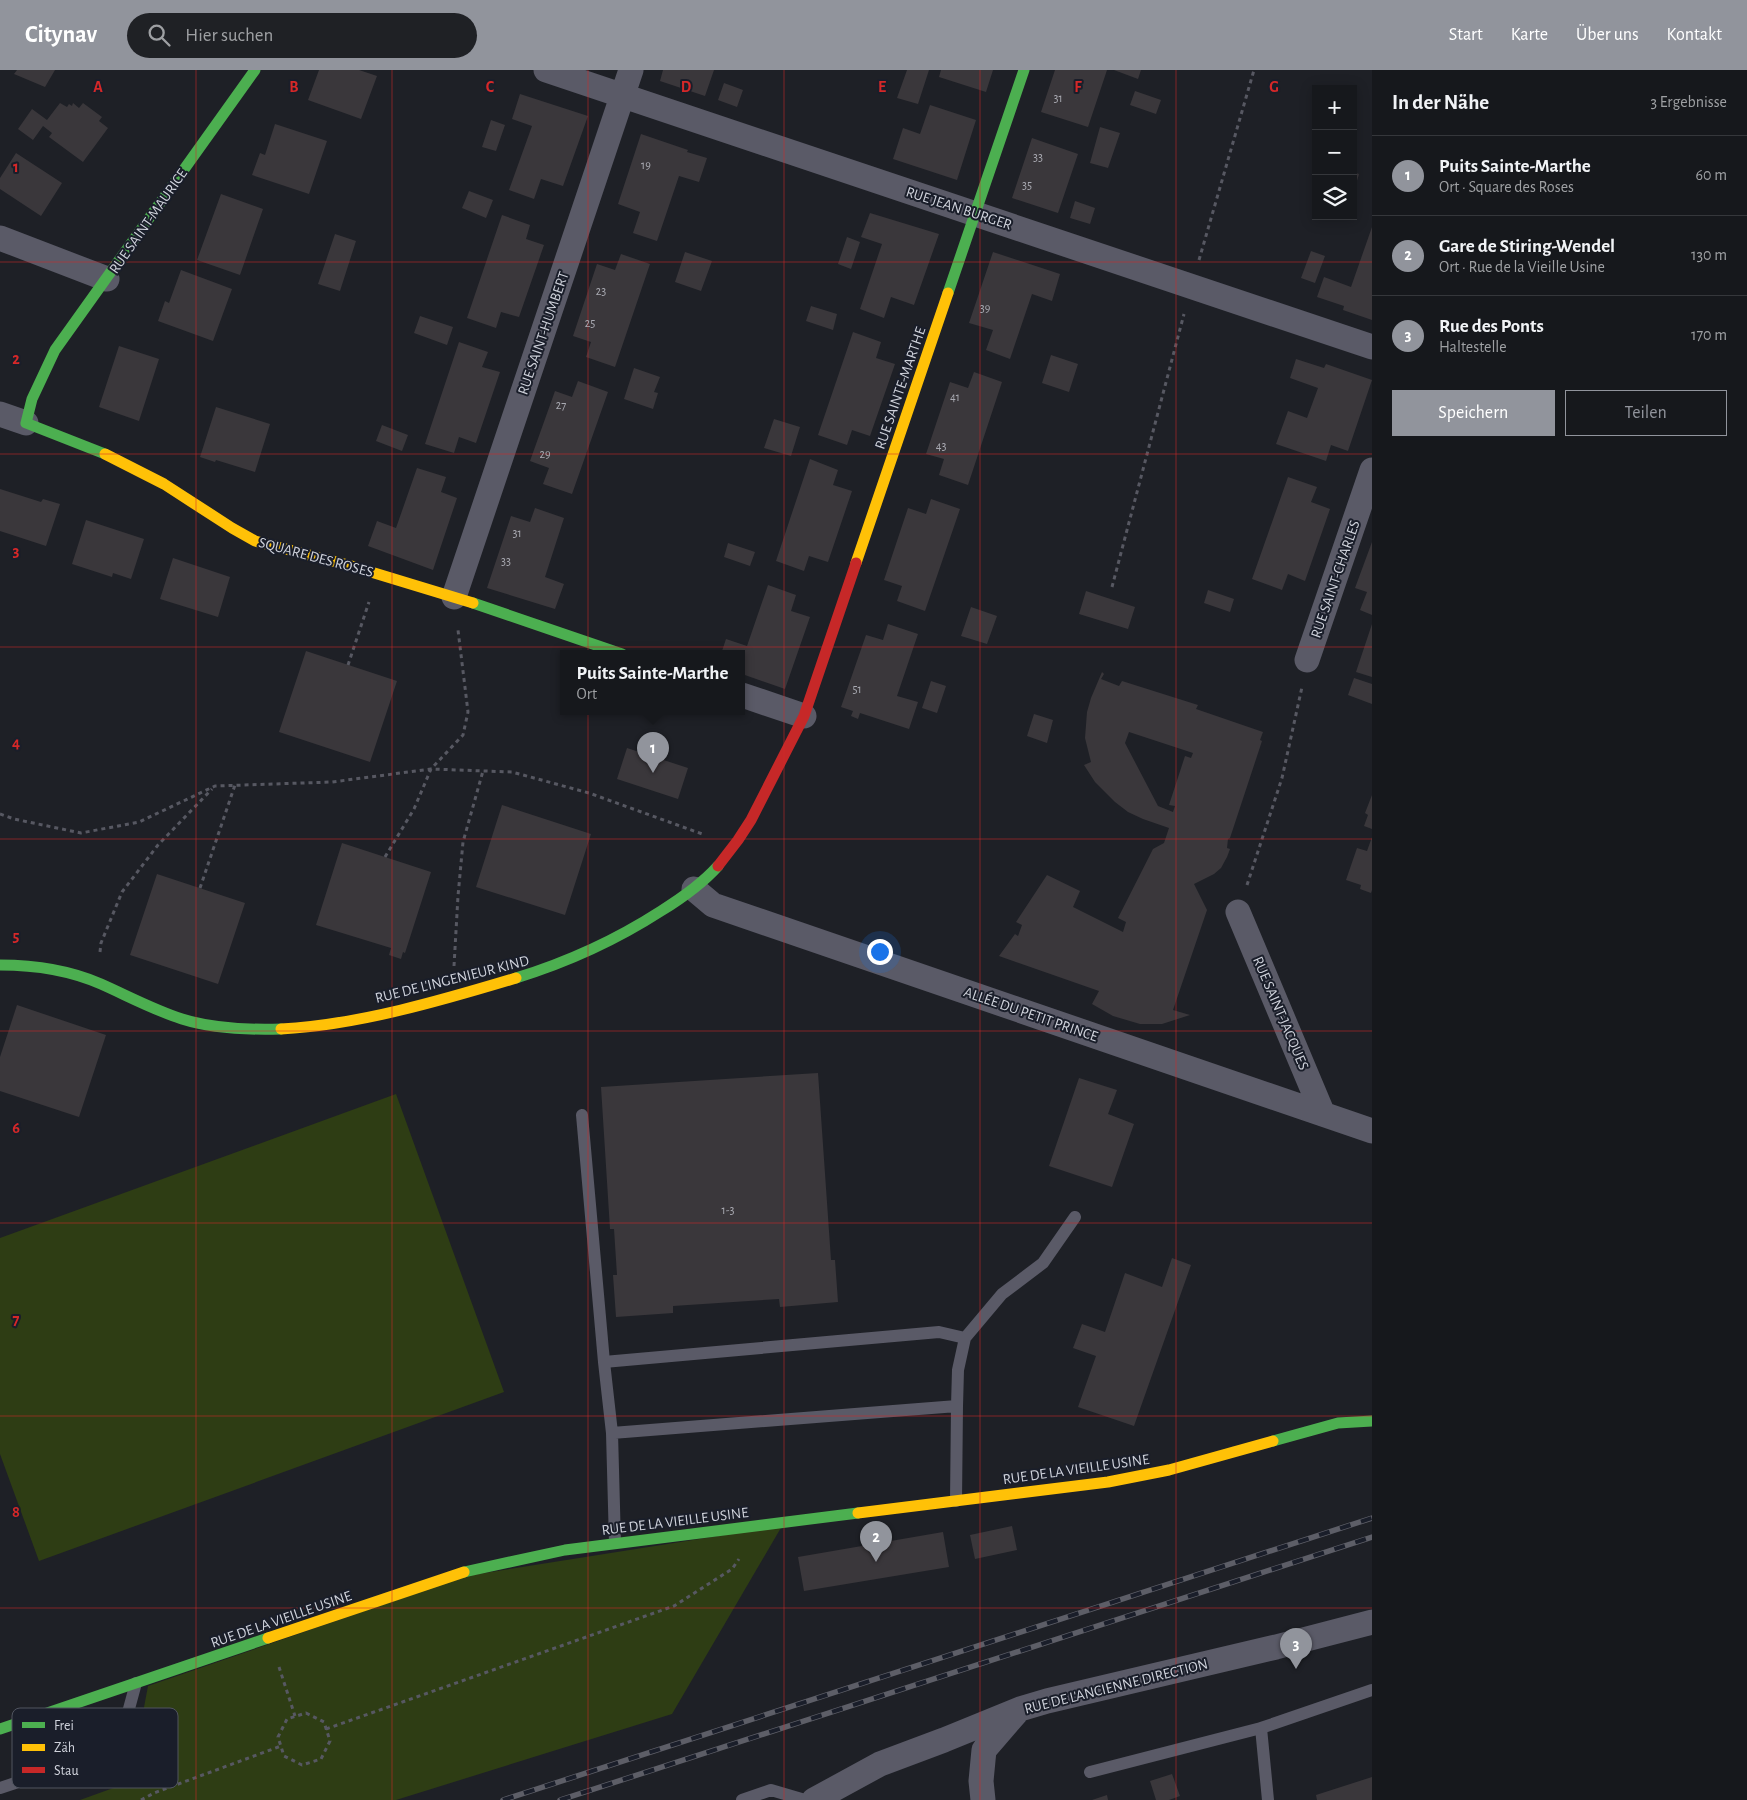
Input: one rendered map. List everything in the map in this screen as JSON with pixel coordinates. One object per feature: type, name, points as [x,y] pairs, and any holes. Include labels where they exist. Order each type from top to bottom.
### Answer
[{"type":"street","name":"RUE SAINT-MAURICE","points":[[0,238],[107,279],[255,70]]},
{"type":"street","name":"RUE JEAN BURGER","points":[[546,70],[1372,347]]},
{"type":"street","name":"RUE SAINT-HUMBERT","points":[[454,597],[631,70]]},
{"type":"street","name":"RUE SAINTE-MARTHE","points":[[804,716],[1024,70]]},
{"type":"street","points":[[26,423],[32,399],[55,350],[107,279]]},
{"type":"street","name":"SQUARE DES ROSES","points":[[0,414],[64,436],[120,461],[162,483],[255,541],[379,573],[610,650]]},
{"type":"street","name":"RUE SAINT-CHARLES","points":[[1307,660],[1372,470]]},
{"type":"street","points":[[745,696],[804,716]]},
{"type":"street","name":"RUE DE L'INGENIEUR KIND","points":[[0,965],[25,965],[62,972],[99,983],[187,1021],[212,1026],[239,1028],[280,1028],[323,1024],[453,997],[531,976],[588,954],[639,927],[694,889],[712,874],[734,846],[755,811],[804,716]]},
{"type":"street","name":"ALLÉE DU PETIT PRINCE","points":[[694,889],[714,905],[1372,1131]]},
{"type":"street","name":"RUE SAINT-JACQUES","points":[[1238,912],[1323,1114]]},
{"type":"street","name":"RUE DE LA VIEILLE USINE","points":[[62,1708],[473,1569],[565,1550],[615,1543],[1108,1482],[1169,1470],[1338,1423],[1372,1421]]},
{"type":"street","name":"RUE DE L'ANCIENNE DIRECTION","points":[[814,1800],[880,1764],[1020,1709],[1372,1622]]},
{"type":"street","points":[[983,1800],[980,1781],[984,1750],[1020,1709]]},
{"type":"street","name":"RUE DE LA VIEILLE USINE","points":[[0,1729],[12,1725]]},
{"type":"lane","points":[[582,1115],[612,1433],[615,1543]]},
{"type":"lane","points":[[956,1501],[958,1370],[965,1338],[1002,1294],[1042,1263],[1075,1217]]},
{"type":"lane","points":[[604,1362],[939,1332],[965,1338]]},
{"type":"lane","points":[[612,1433],[957,1406]]},
{"type":"lane","points":[[129,1708],[136,1683]]},
{"type":"lane","points":[[1090,1772],[1262,1728],[1372,1690]]},
{"type":"lane","points":[[1262,1728],[1268,1800]]},
{"type":"lane","points":[[0,1788],[12,1784]]},
{"type":"lane","points":[[742,1800],[771,1790],[805,1800]]},
{"type":"path","points":[[1112,587],[1192,286],[1254,70]]},
{"type":"path","points":[[348,665],[379,573]]},
{"type":"path","points":[[385,857],[414,809],[431,769],[462,735],[468,712],[454,597]]},
{"type":"path","points":[[1238,912],[1282,778],[1307,660]]},
{"type":"path","points":[[0,814],[14,819],[81,833],[139,822],[214,786],[332,782],[431,769],[512,772],[589,792],[734,846]]},
{"type":"path","points":[[453,997],[458,896],[463,842],[483,771]]},
{"type":"path","points":[[200,888],[235,785]]},
{"type":"path","points":[[99,983],[101,943],[122,892],[158,844],[214,786]]},
{"type":"path","points":[[326,1729],[674,1606],[732,1568],[761,1525]]},
{"type":"path","points":[[270,1638],[295,1716]]},
{"type":"path","points":[[306,1712],[324,1722],[326,1729],[330,1741],[321,1758],[302,1765],[284,1756],[278,1737],[287,1718],[306,1712]]},
{"type":"path","points":[[178,1783],[281,1746]]},
{"type":"path","points":[[141,1800],[165,1788]]},
{"type":"green space","points":[[396,1094],[504,1392],[39,1561],[0,1454],[0,1238]]},
{"type":"green space","points":[[782,1526],[672,1714],[396,1800],[80,1800],[113,1788],[178,1788],[178,1708],[144,1708],[148,1686],[466,1576]]},
{"type":"building","points":[[17,70],[55,70],[45,87],[14,74]]},
{"type":"building","points":[[319,70],[359,70],[377,76],[361,119],[308,100]]},
{"type":"building","points":[[663,70],[714,70],[705,96],[660,81]]},
{"type":"building","points":[[907,70],[929,70],[918,104],[897,98]]},
{"type":"building","points":[[941,70],[993,70],[986,92],[939,77]]},
{"type":"building","points":[[1055,70],[1107,70],[1088,127],[1041,112]]},
{"type":"building","points":[[1114,70],[1141,70],[1138,79]]},
{"type":"building","points":[[724,83],[743,90],[737,107],[718,100]]},
{"type":"building","points":[[1135,91],[1161,100],[1156,114],[1130,105]]},
{"type":"building","points":[[520,94],[588,116],[563,186],[541,179],[534,199],[509,190],[532,126],[512,119]]},
{"type":"building","points":[[60,103],[67,107],[69,104],[72,106],[73,103],[79,108],[83,103],[102,117],[99,121],[108,128],[83,162],[49,137],[52,133],[43,126],[33,140],[18,129],[32,109],[47,120]]},
{"type":"building","points":[[930,105],[976,120],[957,180],[893,159],[903,128],[920,134]]},
{"type":"building","points":[[491,120],[505,125],[496,151],[482,147]]},
{"type":"building","points":[[275,124],[327,141],[309,194],[252,175],[260,153],[265,155]]},
{"type":"building","points":[[1100,127],[1120,133],[1108,168],[1090,163]]},
{"type":"building","points":[[641,134],[707,158],[699,182],[679,176],[657,241],[633,233],[640,212],[618,204]]},
{"type":"building","points":[[1032,138],[1078,154],[1058,213],[1012,198]]},
{"type":"building","points":[[16,153],[62,183],[41,216],[0,189],[0,178]]},
{"type":"building","points":[[469,191],[493,200],[486,218],[462,208]]},
{"type":"building","points":[[221,194],[263,209],[240,275],[197,260]]},
{"type":"building","points":[[1075,201],[1095,208],[1090,224],[1070,218]]},
{"type":"building","points":[[870,213],[939,234],[914,305],[891,297],[884,318],[860,309],[882,244],[861,237]]},
{"type":"building","points":[[502,215],[530,225],[526,239],[544,245],[519,317],[501,312],[496,328],[467,318]]},
{"type":"building","points":[[1372,227],[1372,320],[1343,310],[1344,306],[1317,297],[1324,277],[1351,287]]},
{"type":"building","points":[[335,234],[356,241],[340,291],[318,284]]},
{"type":"building","points":[[847,237],[860,242],[851,269],[838,264]]},
{"type":"building","points":[[1311,251],[1325,256],[1315,283],[1301,278]]},
{"type":"building","points":[[685,252],[712,261],[701,291],[675,282]]},
{"type":"building","points":[[993,252],[1060,274],[1052,301],[1032,294],[1010,359],[986,350],[993,330],[969,323]]},
{"type":"building","points":[[621,254],[650,264],[615,367],[586,357],[591,342],[573,336],[597,264],[615,270]]},
{"type":"building","points":[[181,270],[232,289],[213,341],[158,321],[165,301],[169,303]]},
{"type":"building","points":[[811,306],[837,314],[833,330],[806,321]]},
{"type":"building","points":[[420,316],[453,327],[447,345],[414,333]]},
{"type":"building","points":[[853,332],[881,342],[876,358],[895,364],[870,436],[852,430],[847,445],[818,435]]},
{"type":"building","points":[[459,342],[488,352],[482,367],[500,372],[476,443],[459,437],[454,453],[425,444]]},
{"type":"building","points":[[119,346],[159,359],[139,421],[99,407]]},
{"type":"building","points":[[1051,355],[1078,364],[1069,392],[1042,383]]},
{"type":"building","points":[[1296,359],[1324,368],[1326,364],[1372,380],[1348,451],[1331,445],[1326,461],[1276,444],[1288,411],[1307,418],[1318,388],[1290,378]]},
{"type":"building","points":[[634,368],[660,377],[654,392],[658,393],[653,409],[624,399]]},
{"type":"building","points":[[974,372],[1002,382],[968,485],[939,475],[944,459],[926,454],[950,382],[968,388]]},
{"type":"building","points":[[578,381],[608,392],[572,494],[543,484],[549,468],[530,461],[555,391],[572,397]]},
{"type":"building","points":[[216,407],[270,424],[255,472],[200,457]]},
{"type":"building","points":[[774,419],[800,427],[791,456],[764,448]]},
{"type":"building","points":[[382,425],[408,435],[402,451],[376,441]]},
{"type":"building","points":[[810,459],[838,470],[833,485],[852,491],[828,562],[809,556],[804,571],[776,561]]},
{"type":"building","points":[[417,468],[446,477],[441,492],[457,498],[433,570],[368,546],[377,521],[396,528]]},
{"type":"building","points":[[1288,477],[1317,487],[1311,502],[1330,509],[1305,581],[1288,574],[1282,590],[1252,579]]},
{"type":"building","points":[[0,489],[41,502],[43,499],[60,504],[46,546],[0,531]]},
{"type":"building","points":[[931,499],[960,509],[925,611],[897,601],[902,586],[884,580],[908,508],[926,514]]},
{"type":"building","points":[[535,508],[564,518],[545,577],[564,584],[555,609],[487,588],[511,516],[530,522]]},
{"type":"building","points":[[86,520],[144,539],[131,579],[113,573],[112,577],[72,564]]},
{"type":"building","points":[[1372,542],[1372,615],[1360,610],[1367,592],[1355,588]]},
{"type":"building","points":[[728,543],[755,552],[750,566],[724,557]]},
{"type":"building","points":[[173,558],[230,577],[218,617],[160,599]]},
{"type":"building","points":[[768,585],[796,595],[791,611],[810,617],[785,689],[745,675],[745,650],[722,650],[726,639],[747,646]]},
{"type":"building","points":[[1208,590],[1234,599],[1230,612],[1204,603]]},
{"type":"building","points":[[1086,591],[1135,607],[1128,629],[1079,614]]},
{"type":"building","points":[[971,607],[997,616],[987,644],[961,636]]},
{"type":"building","points":[[888,624],[918,634],[897,696],[918,702],[909,729],[860,713],[858,719],[851,716],[853,711],[841,707],[866,635],[883,640]]},
{"type":"building","points":[[1372,624],[1372,677],[1356,672]]},
{"type":"building","points":[[306,651],[397,681],[370,762],[279,732]]},
{"type":"building","points":[[1102,672],[1104,674],[1101,679],[1119,686],[1122,681],[1198,705],[1196,709],[1263,732],[1260,740],[1262,741],[1230,838],[1228,839],[1227,848],[1230,849],[1227,857],[1221,868],[1214,874],[1194,884],[1207,910],[1173,1010],[1190,1015],[1162,1024],[1140,1024],[1113,1016],[1092,1004],[1099,991],[999,956],[1015,934],[1018,936],[1022,925],[1016,922],[1047,875],[1080,891],[1073,907],[1123,932],[1126,922],[1118,918],[1153,849],[1164,843],[1169,828],[1128,812],[1095,782],[1084,765],[1091,762],[1085,738],[1087,712]],"holes":[[[1129,732],[1193,753],[1191,758],[1185,756],[1169,805],[1175,806],[1173,812],[1158,806],[1125,743]]]},
{"type":"building","points":[[1354,678],[1372,684],[1372,704],[1348,695]]},
{"type":"building","points":[[931,681],[946,686],[937,713],[922,708]]},
{"type":"building","points":[[1034,714],[1053,720],[1047,743],[1027,736]]},
{"type":"building","points":[[627,748],[688,768],[678,799],[617,779]]},
{"type":"building","points":[[1372,795],[1372,829],[1364,826],[1368,815],[1365,813]]},
{"type":"building","points":[[502,805],[591,834],[565,915],[476,887]]},
{"type":"building","points":[[1372,837],[1371,893],[1360,889],[1361,885],[1346,880],[1357,848],[1367,851]]},
{"type":"building","points":[[342,843],[431,872],[405,953],[403,952],[401,959],[389,955],[391,948],[316,925]]},
{"type":"building","points":[[157,874],[245,903],[218,984],[130,955]]},
{"type":"building","points":[[17,1005],[106,1035],[79,1117],[0,1091],[0,1057]]},
{"type":"building","points":[[818,1073],[831,1260],[835,1260],[838,1302],[780,1307],[779,1299],[673,1306],[673,1313],[616,1317],[613,1275],[617,1275],[614,1229],[610,1229],[601,1087]]},
{"type":"building","points":[[1079,1078],[1117,1090],[1108,1114],[1134,1124],[1112,1187],[1049,1166]]},
{"type":"building","points":[[1172,1258],[1191,1265],[1134,1426],[1078,1407],[1096,1356],[1073,1348],[1082,1324],[1105,1332],[1125,1273],[1162,1287]]},
{"type":"building","points":[[1012,1526],[1017,1550],[975,1559],[970,1535]]},
{"type":"building","points":[[943,1532],[949,1567],[804,1591],[798,1557]]},
{"type":"building","points":[[1172,1774],[1180,1796],[1169,1800],[1156,1800],[1150,1781]]},
{"type":"building","points":[[1372,1777],[1372,1800],[1317,1800],[1316,1795]]},
{"type":"building","points":[[1107,1795],[1108,1800],[1092,1800]]},
{"type":"railway","points":[[503,1800],[1372,1518]]},
{"type":"railway","points":[[560,1800],[1372,1537]]},
{"type":"traffic: fast","points":[[105,454],[26,423],[32,399],[55,350],[255,70]]},
{"type":"traffic: fast","points":[[948,293],[1024,70]]},
{"type":"traffic: fast","points":[[473,603],[610,650]]},
{"type":"traffic: fast","points":[[516,978],[573,957],[609,941],[644,922],[684,896],[718,866]]},
{"type":"traffic: fast","points":[[0,965],[39,967],[77,975],[161,1011],[206,1025],[231,1028],[281,1029]]},
{"type":"traffic: fast","points":[[1273,1441],[1338,1423],[1372,1421]]},
{"type":"traffic: fast","points":[[464,1572],[565,1550],[858,1513]]},
{"type":"traffic: fast","points":[[62,1708],[268,1638]]},
{"type":"traffic: fast","points":[[0,1729],[12,1725]]},
{"type":"traffic: slow","points":[[856,563],[948,293]]},
{"type":"traffic: slow","points":[[105,454],[164,484],[255,541],[348,565],[473,603]]},
{"type":"traffic: slow","points":[[281,1029],[310,1027],[370,1017],[430,1003],[516,978]]},
{"type":"traffic: slow","points":[[858,1513],[1108,1482],[1169,1470],[1273,1441]]},
{"type":"traffic: slow","points":[[268,1638],[464,1572]]},
{"type":"traffic: jam","points":[[718,866],[751,820],[804,716],[856,563]]},
{"type":"place","name":"Puits Sainte-Marthe","points":[[653,773]]},
{"type":"place","name":"Gare de Stiring-Wendel","points":[[876,1562]]},
{"type":"place","name":"Rue des Ponts","points":[[1296,1669]]}]
